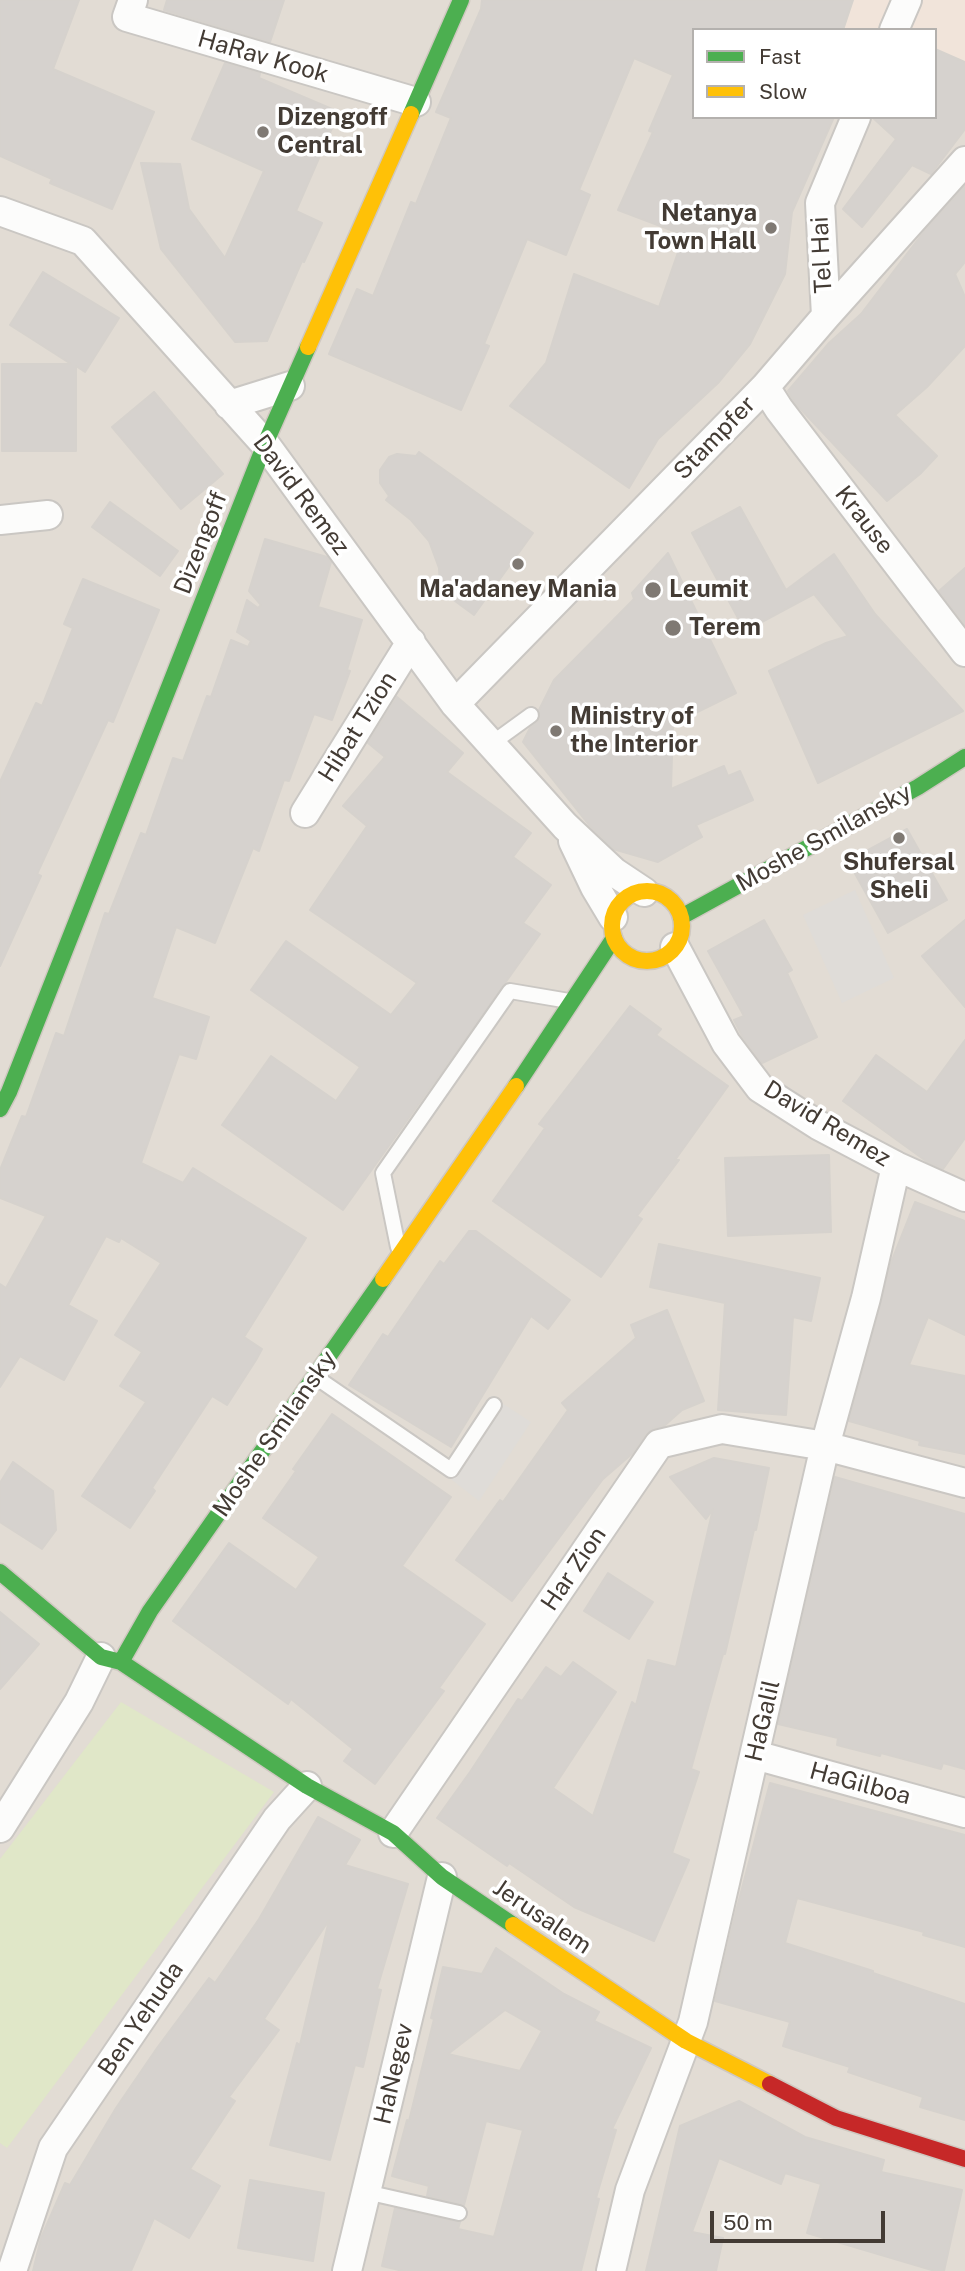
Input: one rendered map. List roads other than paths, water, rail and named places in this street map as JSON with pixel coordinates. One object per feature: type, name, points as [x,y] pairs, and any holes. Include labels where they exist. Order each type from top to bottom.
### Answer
[{"type":"street","name":"HaRav Kook","points":[[133,0],[127,17],[416,102]]},
{"type":"street","name":"Dizengoff","points":[[0,1109],[265,444],[461,0]]},
{"type":"street","points":[[895,28],[906,0]]},
{"type":"street","name":"Tel Hai","points":[[826,316],[820,203],[855,119]]},
{"type":"street","name":"Stampfer","points":[[455,704],[765,387],[965,161]]},
{"type":"street","name":"David Remez","points":[[0,211],[83,241],[265,444],[455,704],[565,826],[614,872],[644,892]]},
{"type":"street","points":[[229,405],[290,386]]},
{"type":"street","name":"Krause","points":[[765,387],[779,410],[965,652]]},
{"type":"street","points":[[0,520],[48,514]]},
{"type":"street","name":"Hibat Tzion","points":[[304,813],[411,642]]},
{"type":"street","name":"Moshe Smilansky","points":[[681,917],[918,787],[965,757]]},
{"type":"street","name":"David Remez","points":[[565,826],[614,928]]},
{"type":"street","points":[[644,892],[660,894],[667,898],[681,917],[681,933],[675,947],[658,959],[647,961],[627,955],[614,928],[621,902],[644,892]]},
{"type":"street","name":"Moshe Smilansky","points":[[0,1828],[79,1702],[93,1693],[113,1649],[150,1611],[316,1377],[574,1001],[614,928]]},
{"type":"street","name":"David Remez","points":[[675,947],[726,1043],[760,1088],[818,1125],[896,1166],[965,1197]]},
{"type":"street","name":"HaGalil","points":[[611,2271],[630,2190],[693,2022],[825,1446],[866,1298],[896,1166]]},
{"type":"street","name":"Har Zion","points":[[393,1833],[659,1444],[722,1430],[825,1446],[965,1483]]},
{"type":"street","name":"Jerusalem","points":[[0,1572],[42,1608],[113,1649],[307,1786],[393,1833],[442,1877],[686,2040],[836,2118],[965,2159]]},
{"type":"street","name":"Moshe Smilansky","points":[[113,1649],[150,1611]]},
{"type":"street","name":"HaGilboa","points":[[755,1755],[965,1813]]},
{"type":"street","name":"Ben Yehuda","points":[[12,2271],[53,2148],[278,1819],[307,1786]]},
{"type":"street","name":"HaNegev","points":[[347,2271],[442,1877]]},
{"type":"lane","points":[[491,744],[531,715]]},
{"type":"lane","points":[[400,1255],[383,1173],[510,991],[574,1001]]},
{"type":"lane","points":[[316,1377],[451,1470],[494,1405]]},
{"type":"lane","points":[[366,2192],[458,2213]]},
{"type":"place","name":"Dizengoff Central","points":[[263,132]]},
{"type":"place","name":"Netanya Town Hall","points":[[771,228]]},
{"type":"place","name":"Ma'adaney Mania","points":[[518,564]]},
{"type":"place","name":"Leumit","points":[[653,590]]},
{"type":"place","name":"Terem","points":[[673,628]]},
{"type":"place","name":"Ministry of the Interior","points":[[556,731]]},
{"type":"place","name":"Shufersal Sheli","points":[[899,838]]}]
